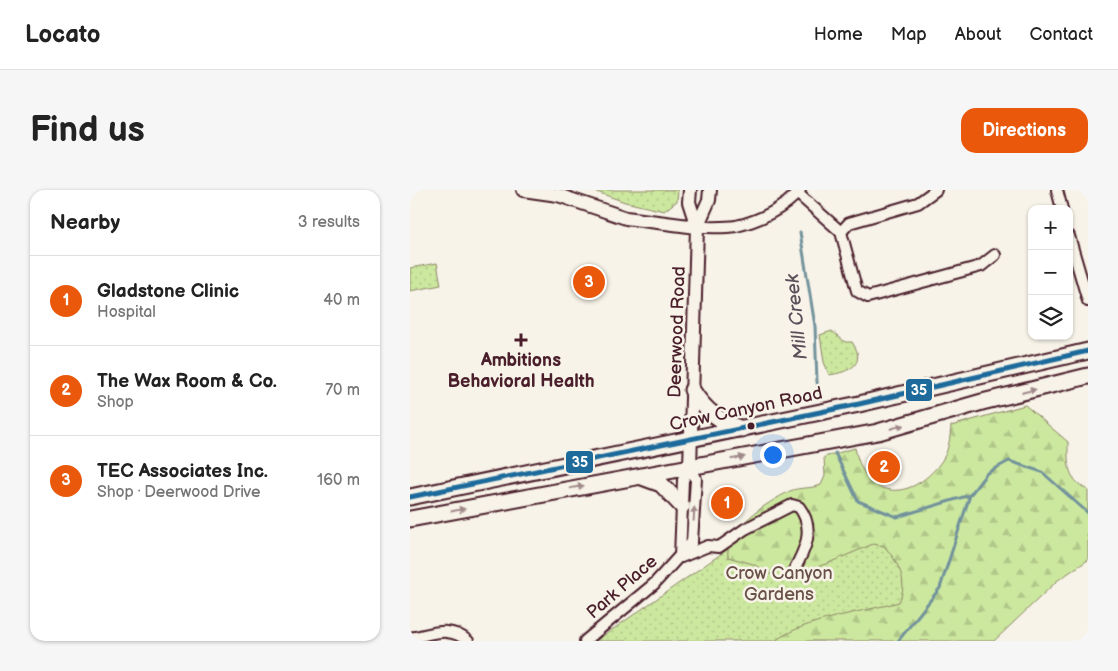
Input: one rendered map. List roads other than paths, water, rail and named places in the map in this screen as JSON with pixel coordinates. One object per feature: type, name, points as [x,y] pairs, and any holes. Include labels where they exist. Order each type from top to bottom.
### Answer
[{"type":"main road","name":"Crow Canyon Road","points":[[410,497],[743,429],[1088,351]]},
{"type":"main road","points":[[410,519],[878,432],[982,402],[1088,376]]},
{"type":"main road","points":[[692,390],[703,407],[711,414],[726,424],[743,429]]},
{"type":"main road","points":[[640,476],[661,484],[682,506]]},
{"type":"street","points":[[524,190],[558,195],[626,218],[697,227],[736,226],[745,223],[779,208],[798,191],[840,232],[857,291],[868,297],[981,266],[995,255]]},
{"type":"street","name":"Deerwood Road","points":[[690,190],[689,202],[697,227],[690,467]]},
{"type":"street","name":"Deerwood Road","points":[[697,227],[709,200],[710,190]]},
{"type":"street","points":[[840,232],[849,223],[918,204],[936,190]]},
{"type":"street","points":[[1057,190],[1061,205]]},
{"type":"street","points":[[1073,250],[1088,301]]},
{"type":"street","name":"Park Place","points":[[680,557],[683,480],[690,467]]},
{"type":"street","name":"Park Place","points":[[585,641],[654,584],[692,542],[696,479],[690,467]]},
{"type":"street","points":[[680,557],[708,546],[719,547],[744,529],[792,506],[799,507],[804,513],[808,528],[808,538],[803,554],[793,572]]},
{"type":"street","points":[[410,638],[447,631],[458,632],[468,641]]},
{"type":"waterway","name":"Mill Creek","points":[[800,232],[815,326],[817,382],[821,399]]},
{"type":"waterway","name":"Mill Creek","points":[[835,453],[858,501],[897,517],[970,495]]},
{"type":"waterway","points":[[898,641],[940,588],[970,495],[987,473],[1009,461],[1042,472],[1088,513]]},
{"type":"place","name":"TEC Associates Inc.","points":[[589,282]]},
{"type":"place","name":"Ambitions Behavioral Health","points":[[521,340]]},
{"type":"place","name":"The Wax Room & Co.","points":[[884,467]]},
{"type":"place","name":"Gladstone Clinic","points":[[727,503]]},
{"type":"park label","name":"Crow Canyon Gardens","points":[[779,583]]}]
